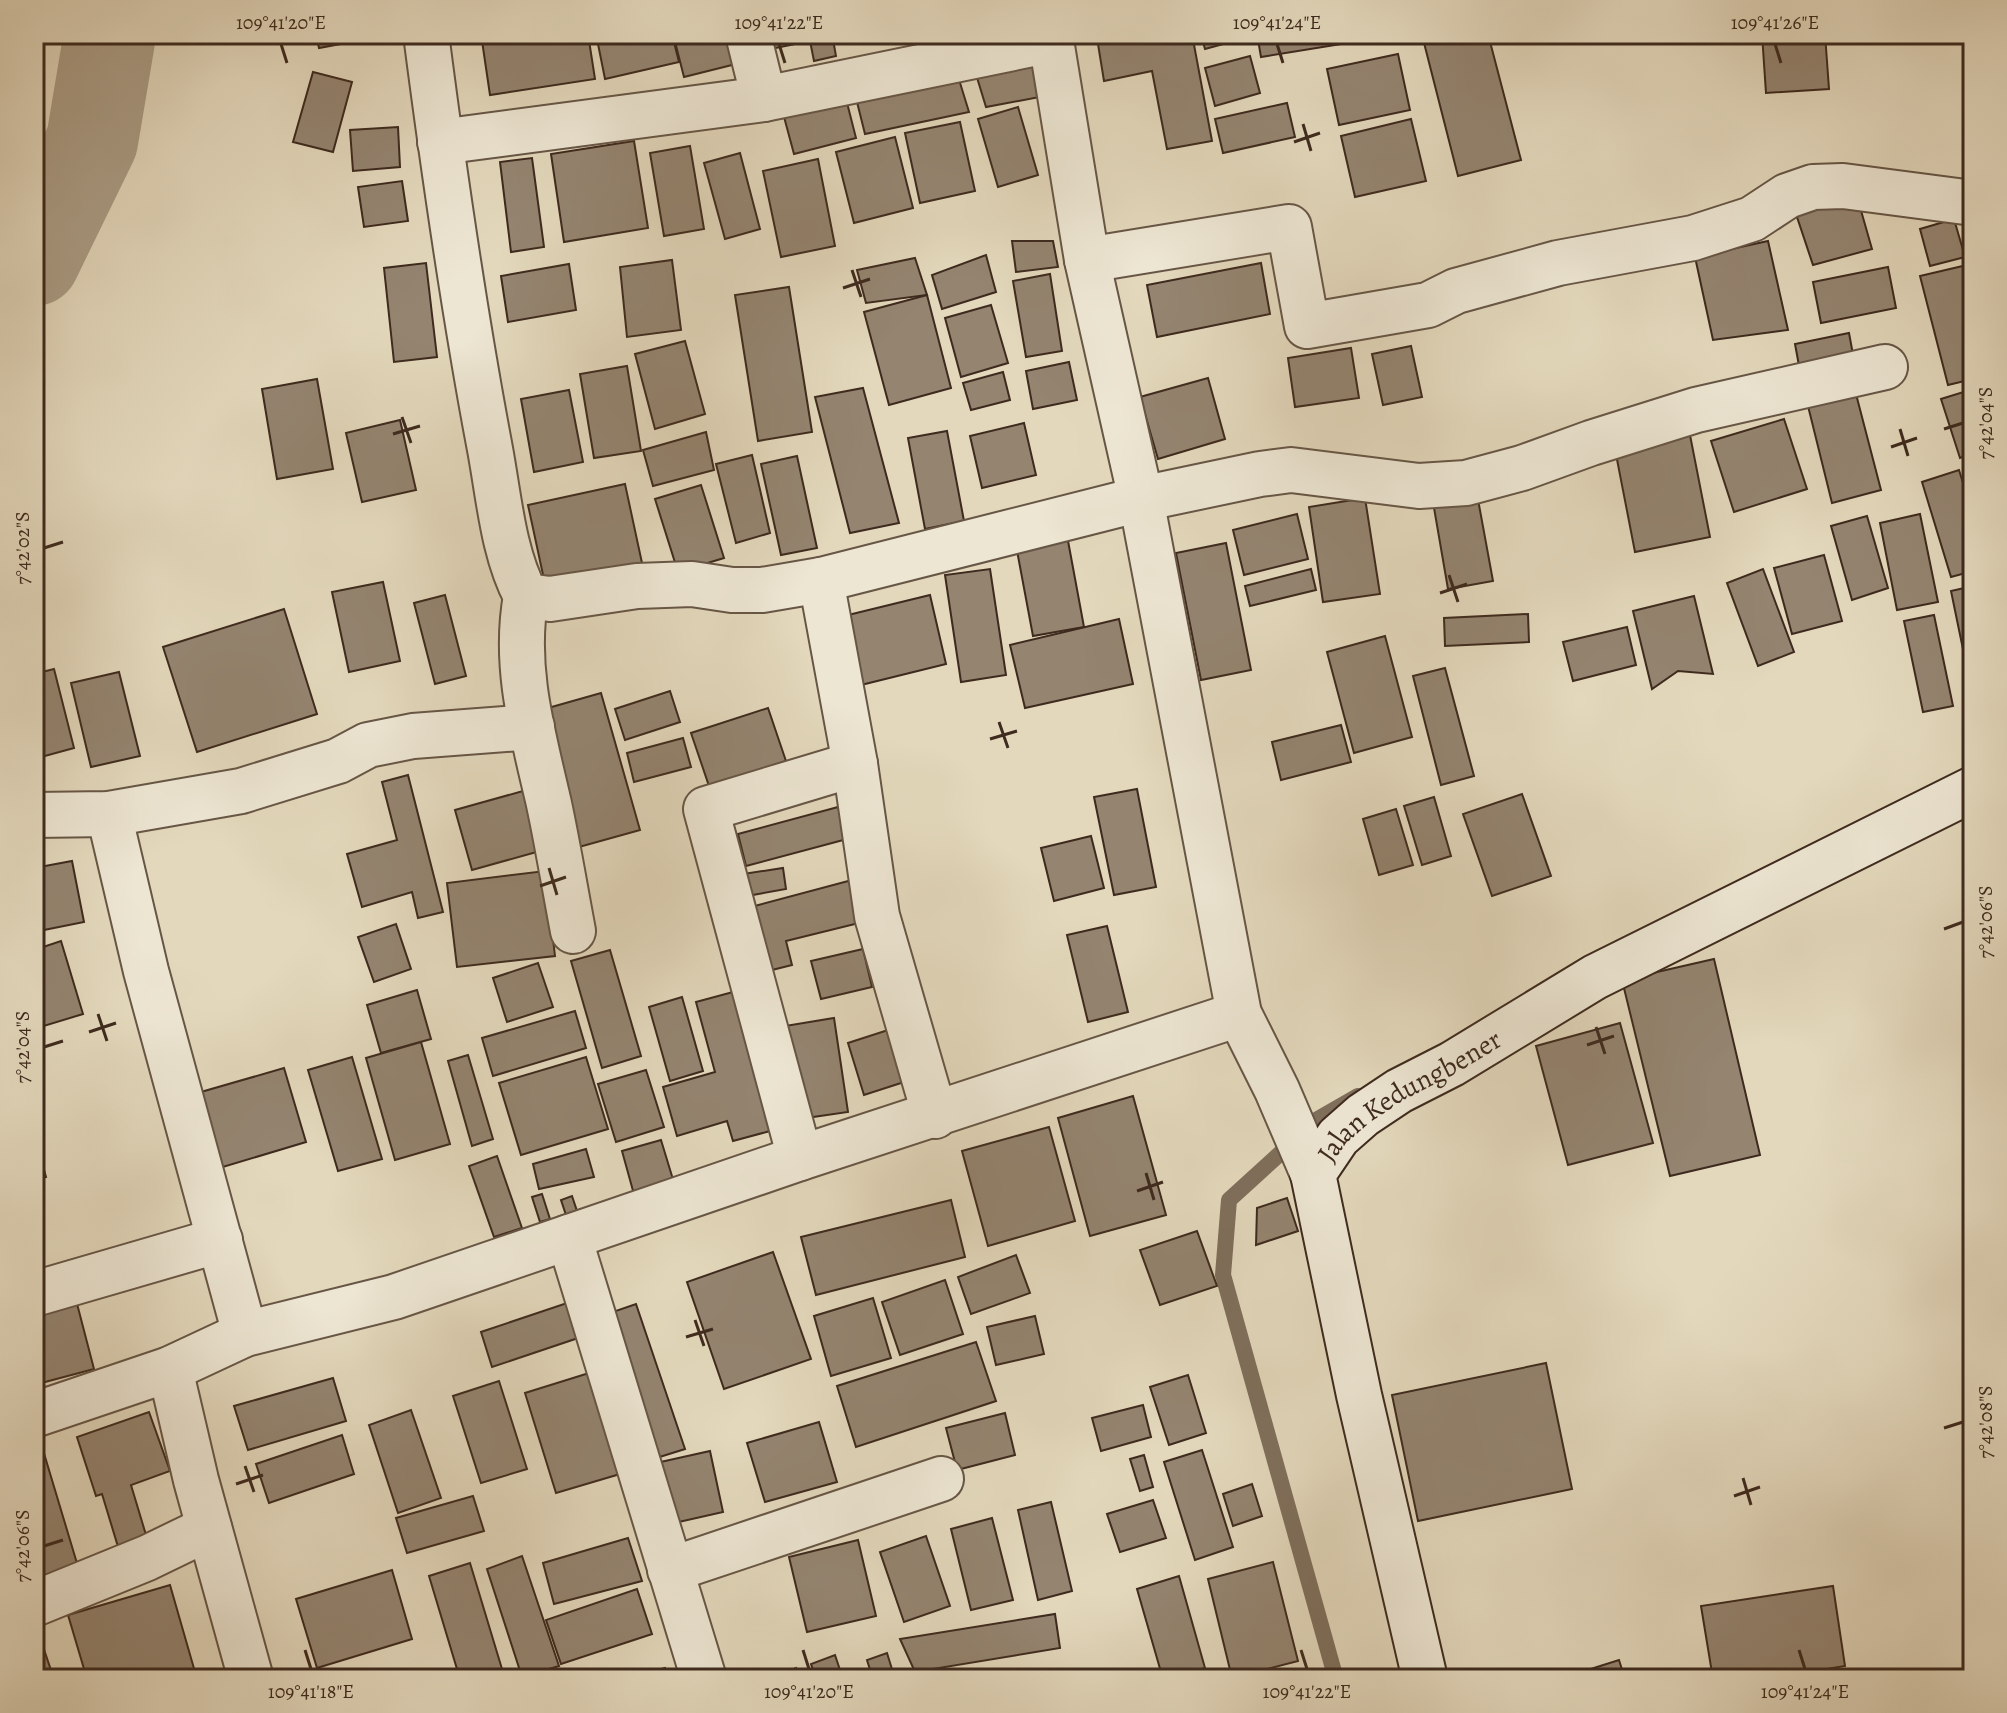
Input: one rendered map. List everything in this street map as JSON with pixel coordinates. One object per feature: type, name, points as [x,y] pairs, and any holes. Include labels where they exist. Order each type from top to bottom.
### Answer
[{"type":"street","points":[[426,34],[474,366],[509,546],[519,584],[526,596],[520,649],[525,698],[573,931]]},
{"type":"street","points":[[748,34],[764,99]]},
{"type":"street","points":[[440,142],[764,99],[1051,37],[1087,260],[1141,499],[1239,1014],[1310,1164]]},
{"type":"street","points":[[1087,260],[1289,227],[1307,326],[1428,305],[1456,291],[1558,263],[1693,238],[1752,219],[1787,196],[1813,187],[1843,186],[1973,203]]},
{"type":"street","points":[[526,596],[550,599],[637,586],[692,584],[732,590],[762,590],[821,580],[1141,499],[1291,470],[1419,486],[1466,483],[1522,468],[1696,410],[1885,367]]},
{"type":"street","points":[[821,580],[855,764],[877,916],[935,1116]]},
{"type":"street","points":[[34,815],[109,814],[241,791],[338,761],[368,745],[413,736],[532,727]]},
{"type":"street","points":[[800,1158],[706,809],[855,764]]},
{"type":"street","name":"Jalan Kedungbener","points":[[1425,1679],[1359,1395],[1310,1164],[1363,1115],[1399,1091],[1452,1064],[1595,977],[1973,789]]},
{"type":"street","points":[[109,814],[146,971],[245,1334]]},
{"type":"street","points":[[34,1415],[170,1369],[245,1334],[394,1297],[800,1158],[1239,1014]]},
{"type":"street","points":[[569,1237],[704,1679]]},
{"type":"street","points":[[34,1294],[220,1240]]},
{"type":"street","points":[[170,1369],[209,1528],[251,1679]]},
{"type":"street","points":[[670,1570],[941,1479]]},
{"type":"street","points":[[34,1604],[147,1558],[209,1528]]},
{"type":"building","points":[[316,34],[372,34],[373,38],[319,48]]},
{"type":"building","points":[[481,34],[588,34],[595,79],[490,95]]},
{"type":"building","points":[[596,34],[672,34],[679,62],[605,79]]},
{"type":"building","points":[[673,34],[737,34],[744,62],[684,77]]},
{"type":"building","points":[[757,34],[832,34],[836,56],[814,61],[810,41],[761,51]]},
{"type":"building","points":[[885,34],[947,34],[887,43]]},
{"type":"building","points":[[1151,34],[1192,34],[1212,141],[1167,149],[1152,71],[1104,81],[1098,44]]},
{"type":"building","points":[[1249,34],[1249,37],[1205,49],[1201,35]]},
{"type":"building","points":[[1257,34],[1390,34],[1391,36],[1261,57]]},
{"type":"building","points":[[1488,34],[1521,160],[1458,176],[1422,35]]},
{"type":"building","points":[[1762,34],[1825,34],[1829,89],[1766,93]]},
{"type":"building","points":[[1398,54],[1410,110],[1339,125],[1327,69]]},
{"type":"building","points":[[1250,56],[1260,93],[1215,106],[1205,68]]},
{"type":"building","points":[[1037,57],[1045,96],[986,107],[975,71]]},
{"type":"building","points":[[313,72],[352,82],[333,152],[293,142]]},
{"type":"building","points":[[957,73],[969,112],[865,134],[855,94]]},
{"type":"building","points":[[843,87],[856,138],[794,154],[780,102]]},
{"type":"building","points":[[1287,103],[1295,137],[1223,153],[1215,119]]},
{"type":"building","points":[[1018,107],[1038,175],[998,187],[978,119]]},
{"type":"building","points":[[1411,119],[1426,181],[1355,197],[1341,136]]},
{"type":"building","points":[[960,122],[975,191],[920,203],[905,133]]},
{"type":"building","points":[[398,127],[400,167],[353,171],[350,130]]},
{"type":"building","points":[[895,137],[913,208],[854,223],[836,152]]},
{"type":"building","points":[[634,141],[648,228],[564,242],[551,154]]},
{"type":"building","points":[[690,146],[704,229],[664,236],[650,153]]},
{"type":"building","points":[[740,153],[760,229],[725,239],[704,163]]},
{"type":"building","points":[[532,158],[544,247],[511,252],[500,162]]},
{"type":"building","points":[[818,159],[835,246],[781,257],[763,171]]},
{"type":"building","points":[[402,181],[408,221],[364,227],[358,187]]},
{"type":"building","points":[[1858,200],[1872,249],[1813,265],[1795,211]]},
{"type":"building","points":[[1954,219],[1965,257],[1930,266],[1920,229]]},
{"type":"building","points":[[1012,241],[1053,241],[1058,267],[1016,272]]},
{"type":"building","points":[[1768,241],[1788,330],[1713,340],[1695,257]]},
{"type":"building","points":[[986,255],[996,292],[942,309],[932,275]]},
{"type":"building","points":[[915,258],[927,295],[866,303],[857,270]]},
{"type":"building","points":[[672,260],[681,330],[627,337],[620,267]]},
{"type":"building","points":[[426,263],[437,357],[394,362],[384,268]]},
{"type":"building","points":[[1261,263],[1270,314],[1157,337],[1147,285]]},
{"type":"building","points":[[569,264],[576,310],[508,322],[501,276]]},
{"type":"building","points":[[1967,265],[1973,290],[1973,379],[1948,385],[1920,276]]},
{"type":"building","points":[[1888,267],[1896,308],[1821,323],[1813,282]]},
{"type":"building","points":[[1050,274],[1062,351],[1026,357],[1013,281]]},
{"type":"building","points":[[789,287],[812,432],[758,441],[735,295]]},
{"type":"building","points":[[927,295],[951,388],[889,405],[864,312]]},
{"type":"building","points":[[991,305],[1008,363],[961,377],[945,318]]},
{"type":"building","points":[[1849,333],[1854,360],[1800,371],[1795,344]]},
{"type":"building","points":[[685,341],[705,414],[655,429],[635,354]]},
{"type":"building","points":[[1411,346],[1422,397],[1383,405],[1372,354]]},
{"type":"building","points":[[1351,348],[1359,398],[1295,407],[1288,358]]},
{"type":"building","points":[[1069,362],[1077,400],[1033,409],[1026,371]]},
{"type":"building","points":[[627,366],[641,451],[594,458],[580,374]]},
{"type":"building","points":[[1003,372],[1010,400],[971,410],[963,383]]},
{"type":"building","points":[[1208,378],[1225,439],[1158,459],[1140,397]]},
{"type":"building","points":[[317,379],[333,469],[277,479],[262,389]]},
{"type":"building","points":[[863,388],[899,523],[850,533],[815,397]]},
{"type":"building","points":[[1973,389],[1973,453],[1960,458],[1941,399]]},
{"type":"building","points":[[569,390],[583,462],[534,472],[521,399]]},
{"type":"building","points":[[1856,394],[1881,490],[1832,503],[1808,406]]},
{"type":"building","points":[[1784,419],[1807,489],[1734,512],[1711,441]]},
{"type":"building","points":[[400,420],[416,490],[362,502],[346,433]]},
{"type":"building","points":[[1024,423],[1036,475],[982,488],[970,436]]},
{"type":"building","points":[[1689,430],[1710,537],[1635,552],[1614,444]]},
{"type":"building","points":[[947,431],[964,521],[925,529],[908,438]]},
{"type":"building","points":[[706,432],[714,470],[653,486],[643,450]]},
{"type":"building","points":[[752,455],[770,533],[736,543],[716,464]]},
{"type":"building","points":[[797,456],[817,548],[781,555],[761,464]]},
{"type":"building","points":[[1959,470],[1973,515],[1973,571],[1951,577],[1922,482]]},
{"type":"building","points":[[625,484],[642,563],[545,584],[528,505]]},
{"type":"building","points":[[701,485],[724,558],[678,572],[655,499]]},
{"type":"building","points":[[1477,494],[1493,581],[1448,589],[1433,502]]},
{"type":"building","points":[[1365,498],[1380,594],[1323,602],[1309,507]]},
{"type":"building","points":[[1297,514],[1308,559],[1244,575],[1233,530]]},
{"type":"building","points":[[1920,514],[1938,602],[1897,610],[1880,523]]},
{"type":"building","points":[[1867,516],[1888,588],[1852,600],[1831,526]]},
{"type":"building","points":[[1066,530],[1084,627],[1033,636],[1015,540]]},
{"type":"building","points":[[1226,543],[1251,670],[1201,680],[1176,553]]},
{"type":"building","points":[[1824,555],[1842,621],[1792,634],[1774,568]]},
{"type":"building","points":[[990,569],[1006,675],[961,682],[945,575]]},
{"type":"building","points":[[1311,569],[1316,590],[1250,606],[1245,586]]},
{"type":"building","points":[[1763,569],[1794,652],[1758,666],[1727,583]]},
{"type":"building","points":[[383,582],[400,661],[349,672],[332,592]]},
{"type":"building","points":[[1973,586],[1973,692],[1972,693],[1951,591]]},
{"type":"building","points":[[445,595],[466,676],[435,684],[414,603]]},
{"type":"building","points":[[930,595],[946,664],[861,685],[844,616]]},
{"type":"building","points":[[1694,596],[1713,674],[1678,671],[1652,689],[1633,611]]},
{"type":"building","points":[[284,609],[317,714],[197,752],[163,647]]},
{"type":"building","points":[[1528,614],[1529,642],[1445,646],[1444,618]]},
{"type":"building","points":[[1934,615],[1953,706],[1923,712],[1904,621]]},
{"type":"building","points":[[1119,619],[1133,684],[1025,708],[1010,645]]},
{"type":"building","points":[[1627,627],[1636,665],[1573,681],[1563,642]]},
{"type":"building","points":[[1385,636],[1412,737],[1354,753],[1327,652]]},
{"type":"building","points":[[1445,668],[1474,776],[1441,785],[1413,676]]},
{"type":"building","points":[[54,669],[74,748],[34,759],[34,674]]},
{"type":"building","points":[[119,672],[140,756],[91,767],[71,683]]},
{"type":"building","points":[[670,691],[680,722],[625,740],[615,709]]},
{"type":"building","points":[[601,693],[640,830],[579,847],[541,710]]},
{"type":"building","points":[[768,708],[786,761],[709,786],[691,733]]},
{"type":"building","points":[[1341,725],[1351,762],[1281,780],[1272,742]]},
{"type":"building","points":[[683,738],[691,767],[634,782],[627,753]]},
{"type":"building","points":[[408,775],[443,912],[418,918],[412,892],[362,907],[347,854],[397,840],[382,782]]},
{"type":"building","points":[[1137,789],[1156,887],[1114,895],[1094,797]]},
{"type":"building","points":[[523,791],[540,851],[472,870],[455,810]]},
{"type":"building","points":[[1522,794],[1551,876],[1492,896],[1463,814]]},
{"type":"building","points":[[1434,797],[1451,856],[1422,865],[1404,806]]},
{"type":"building","points":[[838,807],[847,839],[746,866],[738,834]]},
{"type":"building","points":[[1396,809],[1413,865],[1379,875],[1363,819]]},
{"type":"building","points":[[1091,836],[1104,888],[1054,901],[1041,848]]},
{"type":"building","points":[[72,861],[84,922],[34,932],[34,868]]},
{"type":"building","points":[[783,868],[786,889],[747,896],[743,874]]},
{"type":"building","points":[[545,871],[555,956],[457,967],[447,883]]},
{"type":"building","points":[[852,880],[863,922],[786,941],[792,965],[768,971],[751,907]]},
{"type":"building","points":[[396,924],[411,969],[374,982],[358,937]]},
{"type":"building","points":[[1107,926],[1128,1012],[1088,1022],[1067,935]]},
{"type":"building","points":[[61,941],[83,1014],[34,1029],[34,950]]},
{"type":"building","points":[[863,949],[872,987],[821,999],[811,961]]},
{"type":"building","points":[[610,950],[641,1056],[602,1068],[571,961]]},
{"type":"building","points":[[1714,959],[1760,1155],[1670,1176],[1622,980]]},
{"type":"building","points":[[538,963],[553,1007],[507,1022],[493,978]]},
{"type":"building","points":[[417,990],[431,1039],[381,1053],[367,1005]]},
{"type":"building","points":[[733,992],[770,1131],[733,1141],[727,1121],[677,1136],[663,1087],[715,1072],[696,1002]]},
{"type":"building","points":[[682,997],[703,1071],[670,1081],[649,1007]]},
{"type":"building","points":[[575,1011],[586,1048],[493,1076],[482,1038]]},
{"type":"building","points":[[834,1018],[848,1112],[799,1119],[785,1026]]},
{"type":"building","points":[[1620,1023],[1653,1143],[1568,1165],[1536,1046]]},
{"type":"building","points":[[888,1030],[904,1082],[864,1095],[848,1043]]},
{"type":"building","points":[[421,1042],[450,1144],[395,1160],[366,1058]]},
{"type":"building","points":[[468,1055],[493,1139],[472,1146],[448,1061]]},
{"type":"building","points":[[352,1057],[382,1159],[338,1171],[308,1070]]},
{"type":"building","points":[[586,1057],[608,1129],[521,1155],[499,1083]]},
{"type":"building","points":[[284,1068],[306,1142],[216,1169],[194,1094]]},
{"type":"building","points":[[646,1070],[664,1127],[616,1142],[598,1084]]},
{"type":"building","points":[[1133,1096],[1166,1215],[1090,1236],[1058,1118]]},
{"type":"building","points":[[1049,1127],[1075,1221],[988,1246],[962,1151]]},
{"type":"building","points":[[34,1133],[46,1177],[34,1180]]},
{"type":"building","points":[[661,1140],[675,1186],[635,1198],[622,1151]]},
{"type":"building","points":[[586,1149],[594,1177],[539,1189],[533,1164]]},
{"type":"building","points":[[497,1156],[522,1228],[494,1237],[469,1166]]},
{"type":"building","points":[[542,1194],[550,1219],[540,1222],[532,1197]]},
{"type":"building","points":[[572,1196],[579,1217],[568,1221],[561,1200]]},
{"type":"building","points":[[1287,1198],[1298,1231],[1256,1245],[1257,1208]]},
{"type":"building","points":[[951,1200],[965,1257],[816,1295],[801,1237]]},
{"type":"building","points":[[1197,1231],[1217,1286],[1160,1305],[1140,1250]]},
{"type":"building","points":[[773,1252],[811,1359],[724,1389],[687,1282]]},
{"type":"building","points":[[1016,1255],[1030,1293],[971,1314],[958,1277]]},
{"type":"building","points":[[945,1280],[963,1334],[900,1355],[882,1302]]},
{"type":"building","points":[[75,1296],[94,1369],[34,1385],[34,1307]]},
{"type":"building","points":[[873,1298],[891,1358],[831,1376],[814,1316]]},
{"type":"building","points":[[573,1301],[584,1336],[492,1367],[481,1332]]},
{"type":"building","points":[[636,1304],[685,1449],[650,1460],[601,1316]]},
{"type":"building","points":[[1035,1316],[1044,1354],[996,1365],[987,1327]]},
{"type":"building","points":[[976,1342],[996,1401],[856,1447],[837,1386]]},
{"type":"building","points":[[1546,1363],[1572,1489],[1418,1521],[1392,1395]]},
{"type":"building","points":[[589,1373],[620,1474],[556,1493],[525,1393]]},
{"type":"building","points":[[1188,1375],[1206,1433],[1169,1445],[1150,1387]]},
{"type":"building","points":[[333,1378],[346,1421],[248,1450],[234,1406]]},
{"type":"building","points":[[499,1381],[527,1469],[481,1483],[453,1396]]},
{"type":"building","points":[[1143,1405],[1151,1437],[1101,1451],[1092,1418]]},
{"type":"building","points":[[411,1410],[441,1498],[398,1513],[369,1425]]},
{"type":"building","points":[[149,1412],[170,1471],[131,1485],[158,1575],[129,1583],[102,1494],[96,1496],[77,1437]]},
{"type":"building","points":[[1005,1413],[1015,1455],[957,1470],[946,1428]]},
{"type":"building","points":[[819,1422],[837,1482],[765,1502],[747,1443]]},
{"type":"building","points":[[342,1435],[354,1474],[269,1503],[256,1464]]},
{"type":"building","points":[[43,1450],[82,1580],[34,1594],[34,1453]]},
{"type":"building","points":[[1202,1450],[1233,1547],[1195,1560],[1164,1462]]},
{"type":"building","points":[[710,1451],[723,1512],[661,1526],[647,1465]]},
{"type":"building","points":[[1144,1455],[1153,1487],[1140,1491],[1130,1459]]},
{"type":"building","points":[[1252,1484],[1262,1516],[1233,1526],[1223,1494]]},
{"type":"building","points":[[473,1496],[484,1531],[407,1553],[396,1518]]},
{"type":"building","points":[[1153,1500],[1166,1538],[1120,1552],[1107,1514]]},
{"type":"building","points":[[1051,1502],[1072,1591],[1038,1600],[1018,1510]]},
{"type":"building","points":[[992,1518],[1013,1600],[971,1610],[951,1529]]},
{"type":"building","points":[[926,1536],[950,1606],[904,1622],[880,1552]]},
{"type":"building","points":[[628,1538],[642,1581],[554,1604],[543,1563]]},
{"type":"building","points":[[858,1540],[876,1616],[807,1632],[789,1557]]},
{"type":"building","points":[[522,1556],[559,1666],[522,1677],[487,1569]]},
{"type":"building","points":[[1273,1562],[1298,1661],[1232,1678],[1208,1579]]},
{"type":"building","points":[[470,1563],[502,1669],[460,1679],[429,1576]]},
{"type":"building","points":[[392,1570],[412,1639],[317,1668],[296,1599]]},
{"type":"building","points":[[1179,1576],[1205,1668],[1163,1679],[1137,1589]]},
{"type":"building","points":[[170,1585],[197,1679],[87,1679],[68,1615]]},
{"type":"building","points":[[1833,1586],[1845,1666],[1766,1679],[1713,1679],[1701,1606]]},
{"type":"building","points":[[637,1589],[652,1634],[561,1664],[546,1620]]},
{"type":"building","points":[[1055,1614],[1060,1648],[915,1672],[900,1639]]},
{"type":"building","points":[[34,1629],[37,1629],[54,1679],[34,1679]]},
{"type":"building","points":[[887,1653],[895,1679],[873,1679],[867,1660]]},
{"type":"building","points":[[835,1655],[843,1679],[816,1679],[811,1664]]},
{"type":"building","points":[[1619,1660],[1625,1679],[1559,1679]]},
{"type":"building","points":[[665,1668],[668,1679],[623,1679]]},
{"type":"building","points":[[796,1668],[801,1679],[766,1679]]},
{"type":"waterway","points":[[34,260],[92,141],[110,34]]},
{"type":"waterway","points":[[1336,1679],[1223,1275],[1229,1200],[1318,1119],[1358,1096]]}]
